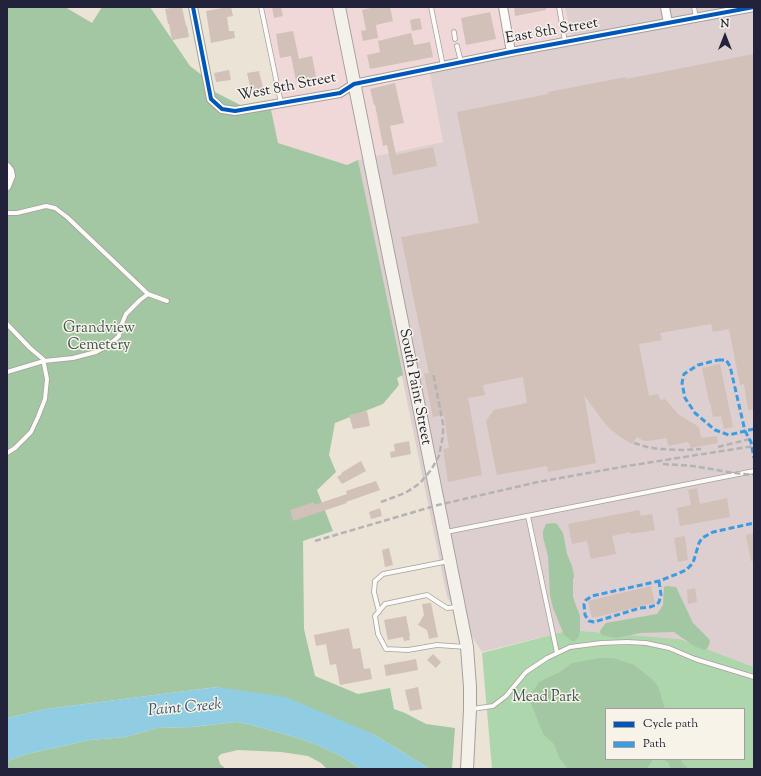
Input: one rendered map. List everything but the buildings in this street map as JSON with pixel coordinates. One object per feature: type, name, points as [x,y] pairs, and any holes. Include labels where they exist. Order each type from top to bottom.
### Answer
[{"type":"main road","name":"South Paint Street","points":[[339,7],[467,647],[470,687],[467,769]]},
{"type":"street","name":"West 8th Street","points":[[193,7],[211,99],[222,109],[236,111],[340,93],[354,84]]},
{"type":"street","points":[[503,7],[511,52]]},
{"type":"street","points":[[665,7],[668,23]]},
{"type":"street","name":"East 8th Street","points":[[354,84],[511,52],[754,8]]},
{"type":"street","points":[[7,167],[11,176],[7,186]]},
{"type":"lane","points":[[261,7],[281,103]]},
{"type":"lane","points":[[431,7],[443,66]]},
{"type":"lane","points":[[559,7],[565,42]]},
{"type":"lane","points":[[694,7],[696,18]]},
{"type":"lane","points":[[454,32],[456,39]]},
{"type":"lane","points":[[457,46],[461,62]]},
{"type":"lane","points":[[7,213],[17,213],[46,206],[55,208],[67,217],[148,294],[167,301]]},
{"type":"lane","points":[[7,372],[44,361],[73,358],[96,352],[109,345],[119,336],[126,314],[148,294]]},
{"type":"lane","points":[[7,324],[43,359],[47,379],[45,399],[31,432],[15,448],[7,453]]},
{"type":"lane","points":[[444,532],[754,471]]},
{"type":"lane","points":[[528,516],[557,653]]},
{"type":"lane","points":[[379,612],[374,592],[375,581],[383,574],[449,561]]},
{"type":"lane","points":[[459,607],[447,608],[427,595],[386,604],[375,616],[378,634],[386,649],[408,650],[437,645],[467,647]]},
{"type":"lane","points":[[470,710],[493,706],[506,696],[526,672],[547,658],[570,646],[601,643],[646,643],[669,648],[695,659],[754,677]]},
{"type":"shaded area","points":[[261,7],[565,7],[572,41],[429,69],[443,142],[358,160],[324,178],[278,146],[270,105],[281,103]]},
{"type":"shaded area","points":[[565,7],[754,7],[754,667],[680,639],[570,630],[482,652],[447,597],[358,160],[443,142],[429,69],[572,40]]},
{"type":"green space","name":"Grandview Cemetery","points":[[7,7],[65,7],[92,23],[102,7],[150,7],[190,66],[207,79],[209,89],[248,109],[270,105],[278,143],[347,165],[358,160],[403,375],[397,378],[399,385],[383,404],[335,423],[329,455],[336,472],[317,490],[333,531],[303,541],[304,629],[315,676],[358,694],[390,688],[394,709],[426,724],[455,728],[452,769],[430,769],[373,734],[217,687],[46,709],[7,718]]},
{"type":"green space","points":[[546,524],[557,524],[563,533],[567,554],[574,576],[573,597],[580,616],[579,636],[575,641],[572,641],[564,635],[553,608],[550,595],[548,556],[543,531]]},
{"type":"green space","points":[[664,587],[676,587],[693,623],[709,639],[710,642],[707,649],[704,650],[694,646],[674,632],[640,633],[616,638],[602,635],[600,632],[601,629],[606,623],[657,614],[663,605]]},
{"type":"green space","name":"Mead Park","points":[[570,630],[680,639],[754,667],[754,769],[492,769],[482,653]]},
{"type":"green space","points":[[600,658],[613,658],[634,665],[653,680],[658,686],[665,708],[605,708],[605,760],[652,760],[647,769],[568,769],[559,757],[554,744],[543,734],[530,701],[533,691],[539,682],[560,672],[572,663]]},
{"type":"green space","points":[[236,722],[248,724],[315,744],[341,756],[361,769],[327,769],[321,763],[308,756],[281,752],[238,750],[221,754],[218,757],[220,764],[226,769],[7,769],[7,761],[27,754],[90,740],[126,737],[157,728],[192,727]]},
{"type":"green space","points":[[665,760],[681,760],[682,763],[689,769],[671,769],[668,762]]},
{"type":"water","name":"Paint Creek","points":[[217,687],[286,697],[373,734],[430,769],[361,769],[341,756],[315,744],[248,724],[236,722],[191,727],[157,728],[126,737],[90,740],[27,754],[7,761],[7,718],[46,709]]},
{"type":"railway","points":[[381,502],[405,493],[420,483],[431,470],[439,456],[443,435],[443,424],[433,372]]},
{"type":"railway","points":[[718,447],[754,438]]},
{"type":"railway","points":[[634,443],[659,449],[701,449]]},
{"type":"railway","points":[[315,541],[438,505],[538,482],[754,446]]},
{"type":"railway","points":[[663,464],[693,466],[754,475]]},
{"type":"marked path","points":[[718,360],[726,360],[730,366],[745,431],[729,435],[715,430],[695,413],[685,398],[682,383],[684,374],[698,365],[718,360]]},
{"type":"marked path","points":[[754,429],[745,431],[751,442],[754,458]]},
{"type":"marked path","points":[[659,581],[661,595],[659,602],[656,605],[640,608],[594,622],[589,621],[585,615],[584,604],[586,600],[592,596],[659,581],[686,570],[693,563],[702,538],[713,532],[754,523]]},
{"type":"cycle path","points":[[193,7],[211,99],[222,109],[235,111],[340,93],[354,84],[511,52],[754,7]]}]
